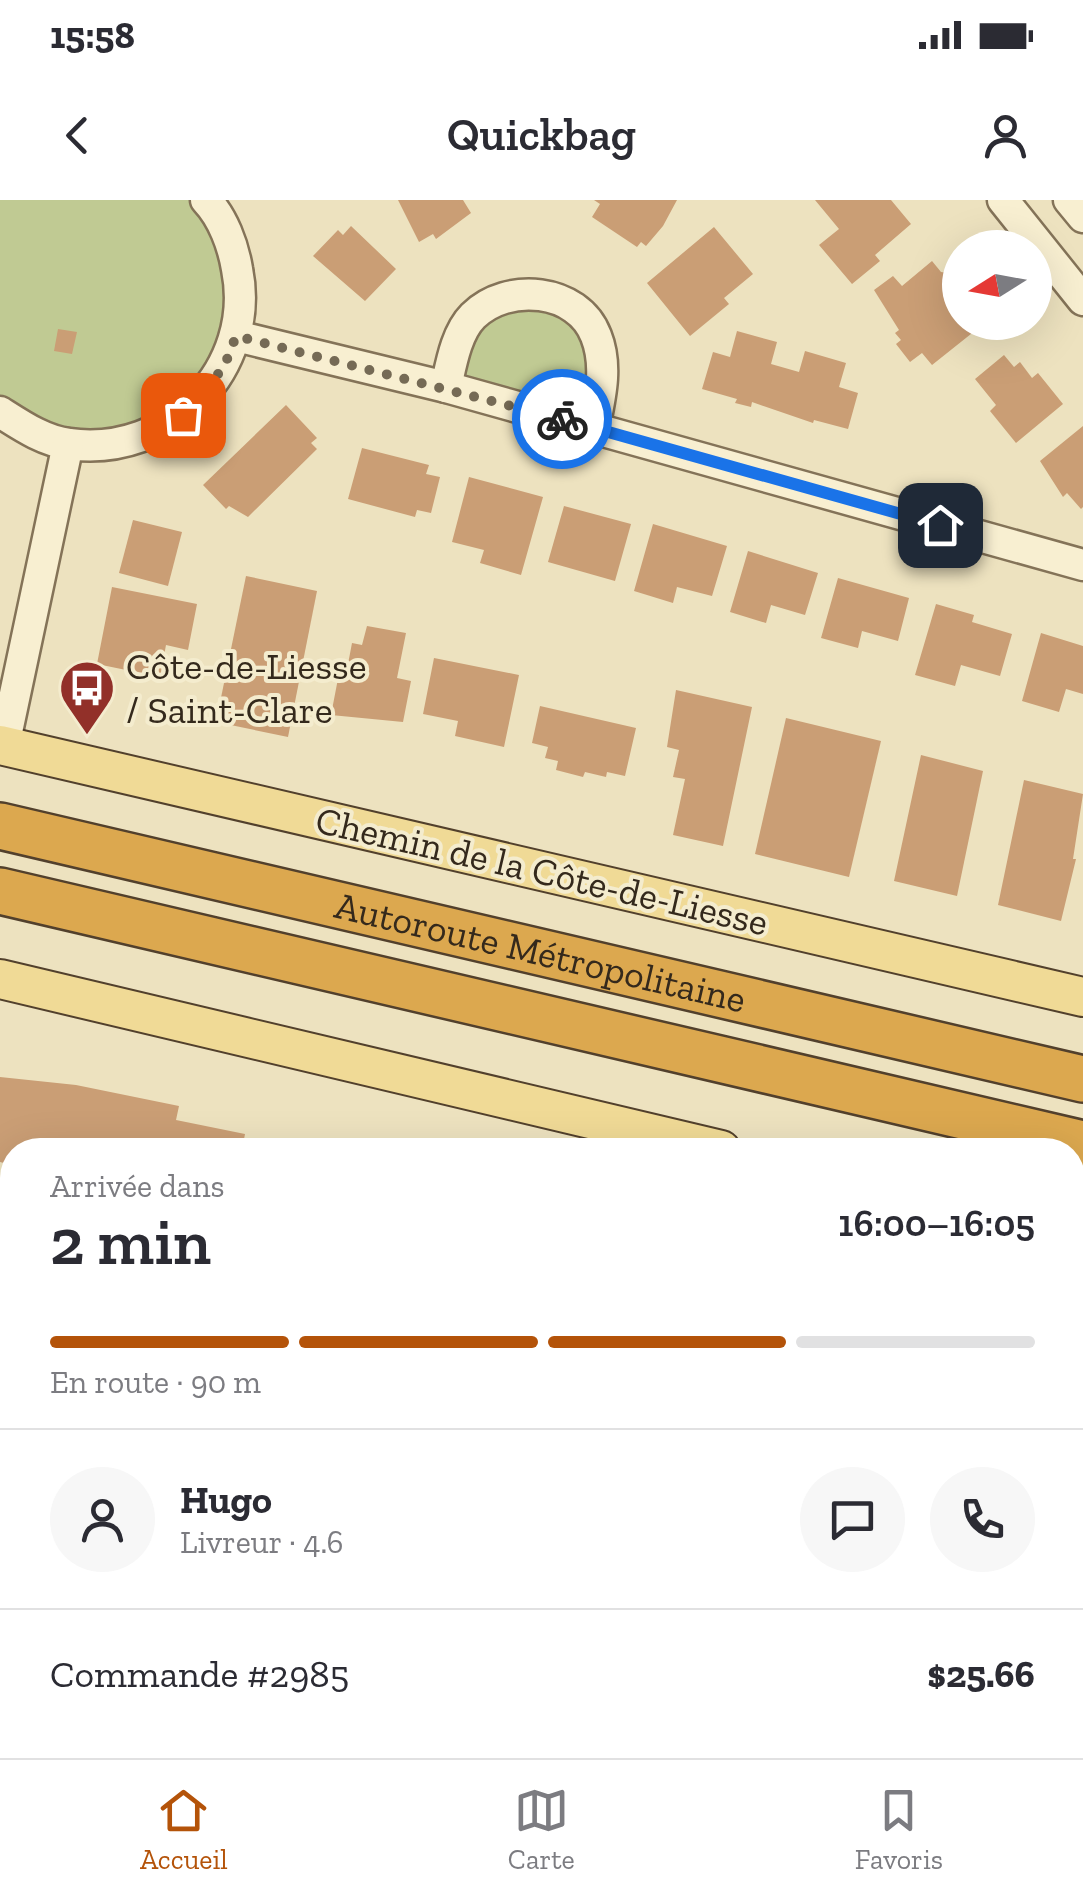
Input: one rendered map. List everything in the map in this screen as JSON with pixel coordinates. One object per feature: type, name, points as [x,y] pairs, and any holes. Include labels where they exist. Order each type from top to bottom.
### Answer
[{"type":"highway","name":"Autoroute Métropolitaine","points":[[0,826],[1083,1079]]},
{"type":"highway","name":"Autoroute Métropolitaine","points":[[0,891],[1058,1138]]},
{"type":"main road","name":"Chemin de la Côte-de-Liesse","points":[[2,746],[1083,997]]},
{"type":"main road","points":[[0,979],[670,1138]]},
{"type":"street","points":[[0,412],[33,433],[68,444],[108,445],[158,431],[183,415],[224,367],[236,336],[242,291],[233,247],[206,200]]},
{"type":"street","points":[[1003,200],[1083,300]]},
{"type":"street","points":[[1069,200],[1083,217]]},
{"type":"street","points":[[446,387],[459,338],[470,318],[506,296],[543,296],[566,303],[596,333],[602,388],[594,428]]},
{"type":"street","points":[[236,336],[446,387],[1083,565]]},
{"type":"street","points":[[2,746],[68,444]]},
{"type":"green space","points":[[0,200],[206,200],[242,291],[205,394],[109,445],[0,412]]},
{"type":"green space","points":[[506,296],[583,317],[594,427],[446,387],[452,362]]},
{"type":"building","points":[[398,200],[463,200],[471,213],[436,239],[433,234],[419,242]]},
{"type":"building","points":[[594,200],[677,200],[646,246],[641,242],[637,247],[592,217],[600,204]]},
{"type":"building","points":[[815,200],[891,200],[911,224],[875,255],[880,261],[852,284],[819,245],[839,229]]},
{"type":"building","points":[[351,226],[396,269],[365,301],[313,256],[338,230],[343,235]]},
{"type":"building","points":[[714,227],[753,274],[724,298],[729,304],[690,336],[647,283]]},
{"type":"building","points":[[932,261],[942,272],[942,340],[963,340],[932,365],[922,353],[910,362],[896,344],[901,340],[895,333],[899,330],[874,290],[893,276],[902,286]]},
{"type":"building","points":[[58,329],[77,332],[72,354],[54,351]]},
{"type":"building","points":[[737,331],[777,342],[771,364],[799,372],[805,351],[846,363],[839,387],[858,393],[848,429],[814,420],[813,423],[752,402],[751,407],[735,403],[737,399],[702,389],[713,352],[730,357]]},
{"type":"building","points":[[1004,355],[1014,367],[1020,362],[1032,378],[1038,373],[1063,404],[1016,443],[990,411],[996,405],[975,379]]},
{"type":"building","points":[[286,405],[317,438],[311,443],[317,449],[248,517],[229,506],[226,509],[203,485]]},
{"type":"building","points":[[1083,426],[1081,509],[1067,493],[1063,497],[1040,461]]},
{"type":"building","points":[[362,448],[429,465],[426,474],[440,477],[431,513],[417,510],[415,517],[348,499]]},
{"type":"building","points":[[469,477],[543,497],[521,575],[480,563],[484,550],[452,542]]},
{"type":"building","points":[[564,506],[631,524],[615,581],[548,562]]},
{"type":"building","points":[[133,520],[182,532],[168,586],[119,573]]},
{"type":"building","points":[[653,524],[727,546],[712,596],[677,587],[673,603],[634,591]]},
{"type":"building","points":[[748,551],[818,573],[805,615],[771,605],[766,623],[730,612]]},
{"type":"building","points":[[246,576],[317,591],[288,737],[216,722]]},
{"type":"building","points":[[838,578],[909,598],[898,641],[862,631],[858,648],[821,638]]},
{"type":"building","points":[[112,587],[197,604],[188,650],[166,645],[160,677],[97,664]]},
{"type":"building","points":[[936,604],[974,615],[972,622],[1012,634],[1000,676],[961,665],[955,686],[915,675]]},
{"type":"building","points":[[367,626],[406,633],[397,678],[411,681],[403,722],[331,715],[341,663],[348,664],[352,643],[362,645]]},
{"type":"building","points":[[1041,633],[1083,646],[1083,694],[1066,689],[1059,712],[1022,701]]},
{"type":"building","points":[[434,658],[519,675],[504,747],[455,736],[458,721],[423,714]]},
{"type":"building","points":[[676,690],[752,707],[723,846],[673,835],[685,779],[673,777],[679,750],[667,747]]},
{"type":"building","points":[[540,706],[636,728],[625,776],[585,772],[583,777],[556,770],[558,761],[545,758],[548,747],[532,743]]},
{"type":"building","points":[[786,718],[881,741],[849,877],[755,854]]},
{"type":"building","points":[[921,755],[983,771],[957,896],[894,881]]},
{"type":"building","points":[[1024,780],[1083,794],[1076,859],[1061,921],[998,905]]},
{"type":"building","points":[[0,1077],[76,1085],[179,1106],[176,1120],[245,1134],[244,1138],[0,1138]]},
{"type":"way so far","points":[[183,415],[205,394],[224,367],[236,336],[562,419]]},
{"type":"place","name":"Côte-de-Liesse / Saint-Clare","points":[[87,737]]},
{"type":"route","points":[[562,419],[940,525]]}]
